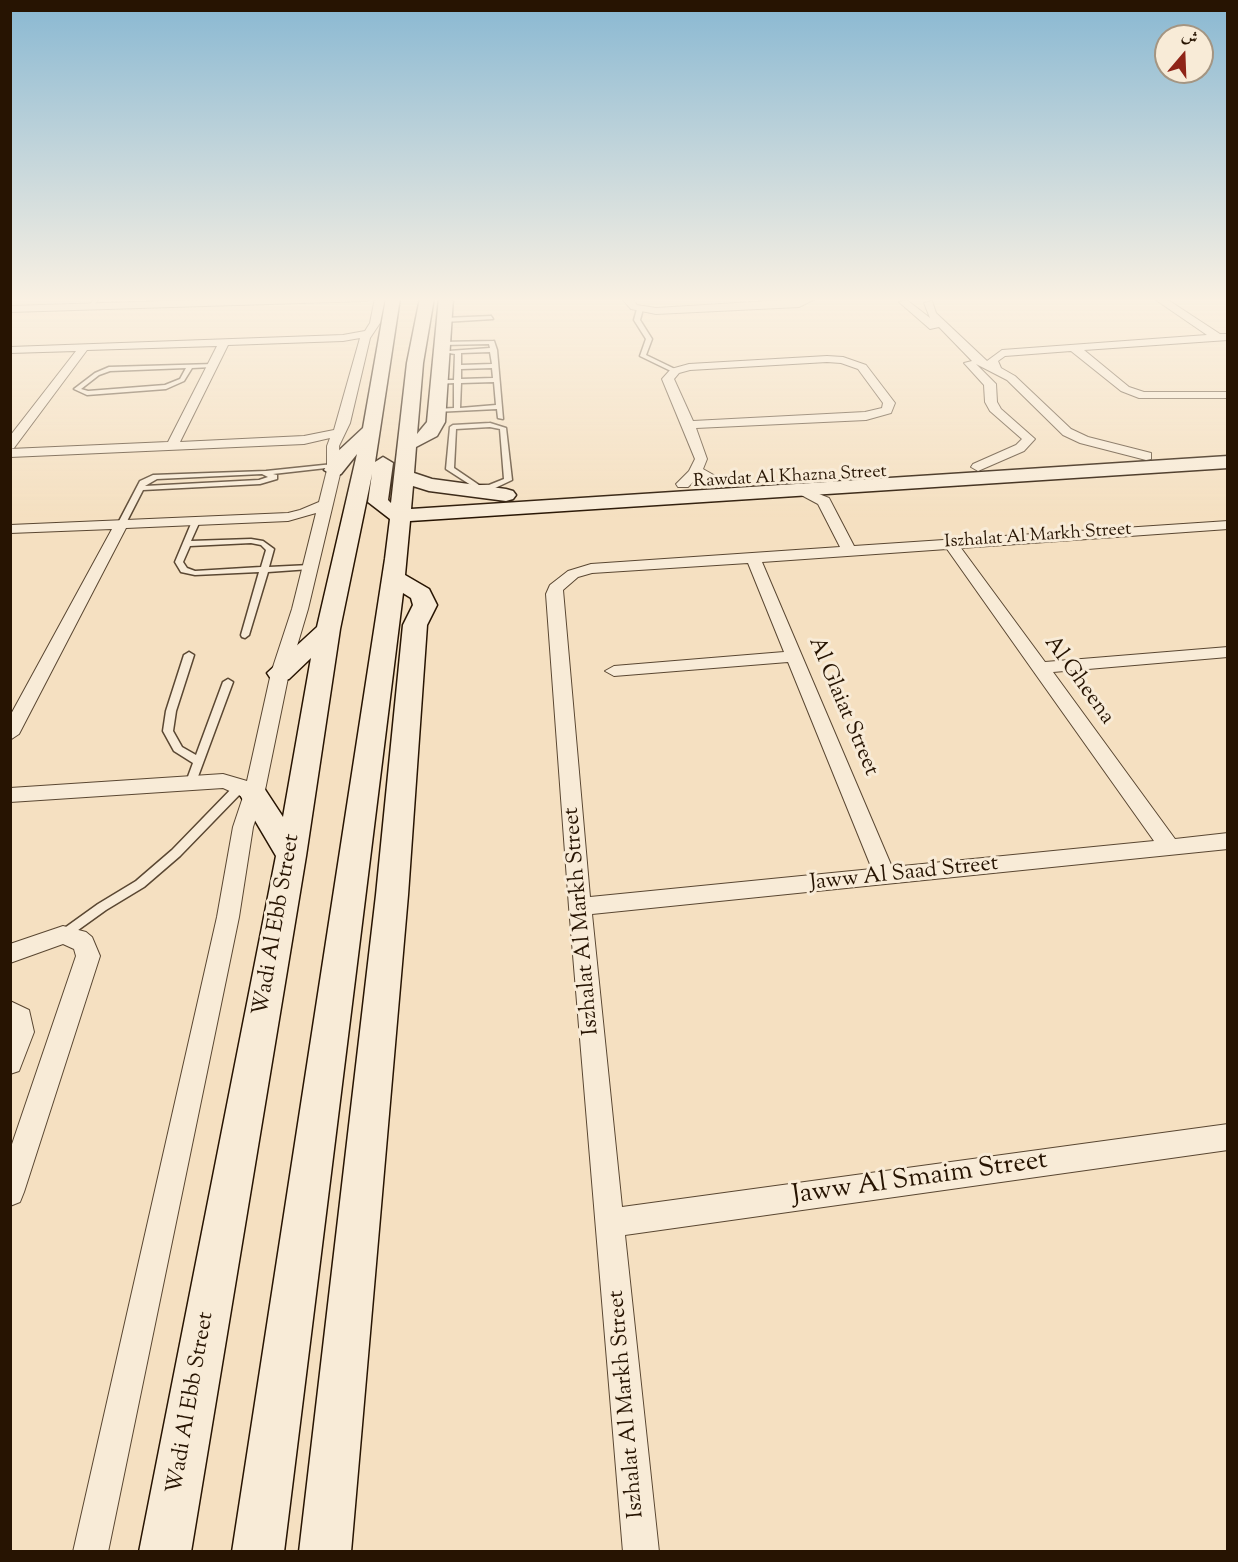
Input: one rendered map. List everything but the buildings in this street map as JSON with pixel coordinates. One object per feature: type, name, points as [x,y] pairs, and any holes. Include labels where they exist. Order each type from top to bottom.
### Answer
[{"type":"street","points":[[10,445],[66,371]]},
{"type":"street","points":[[172,446],[209,371]]},
{"type":"street","points":[[362,514],[335,454],[372,371]]},
{"type":"street","name":"Wadi Al Ebb Street","points":[[165,1551],[291,856],[328,629],[362,514],[377,371]]},
{"type":"street","points":[[90,1551],[228,917],[243,826],[239,787],[262,762],[280,673],[310,567],[362,514],[377,494],[392,406],[383,371]]},
{"type":"street","name":"Wadi Al Ebb Street","points":[[362,514],[403,476],[406,445],[384,371]]},
{"type":"street","points":[[406,445],[424,437],[436,419],[443,371]]},
{"type":"street","points":[[675,371],[670,375],[669,384],[689,425],[700,456],[697,470],[683,484]]},
{"type":"street","points":[[689,425],[874,415],[886,410],[889,403],[865,371]]},
{"type":"street","points":[[977,371],[988,382],[991,402],[996,411],[1028,436],[1028,441],[1020,448],[978,466]]},
{"type":"street","points":[[998,371],[1011,378],[1073,436],[1146,456]]},
{"type":"street","points":[[1102,371],[1125,389],[1143,396],[1227,395]]},
{"type":"street","points":[[10,453],[304,440],[341,459],[372,430]]},
{"type":"street","name":"Rawdat Al Khazna Street","points":[[362,514],[472,511],[627,494],[683,484],[1227,450]]},
{"type":"street","name":"Rawdat Al Khazna Street","points":[[362,514],[506,495],[797,489],[828,494],[1227,462]]},
{"type":"street","points":[[697,470],[707,478],[719,482]]},
{"type":"street","points":[[403,476],[429,485],[506,495]]},
{"type":"street","points":[[828,494],[849,549]]},
{"type":"street","points":[[325,1551],[392,895],[415,625],[425,600],[420,594],[407,553],[472,511]]},
{"type":"street","name":"Wadi Al Ebb Street","points":[[258,1551],[380,670],[407,553],[362,514]]},
{"type":"street","points":[[11,529],[362,514],[381,526],[367,618],[369,639],[380,670]]},
{"type":"street","points":[[10,734],[121,525]]},
{"type":"street","name":"Iszhalat Al Markh Street","points":[[641,1551],[612,1223],[580,907],[554,594],[556,588],[573,574],[591,569],[849,549],[1227,525]]},
{"type":"street","name":"Al Gheena","points":[[950,543],[1170,847]]},
{"type":"street","name":"Al Glaiat Street","points":[[753,557],[886,877]]},
{"type":"street","points":[[280,673],[328,629]]},
{"type":"street","points":[[1040,668],[1227,652]]},
{"type":"street","points":[[614,671],[794,656]]},
{"type":"street","points":[[239,787],[262,762]]},
{"type":"street","points":[[10,795],[191,782],[239,787],[291,856]]},
{"type":"street","name":"Jaww Al Saad Street","points":[[580,907],[1227,841]]},
{"type":"street","points":[[354,856],[392,895]]},
{"type":"street","points":[[10,954],[45,939],[63,935],[78,939],[84,944],[88,963],[10,1192]]},
{"type":"street","points":[[10,1011],[20,1017],[22,1032],[10,1063]]},
{"type":"street","name":"Jaww Al Smaim Street","points":[[612,1223],[1227,1137]]},
{"type":"lane","points":[[105,371],[77,389],[87,393],[166,387],[182,380],[187,371]]},
{"type":"lane","points":[[457,410],[458,371]]},
{"type":"lane","points":[[496,371],[501,418]]},
{"type":"lane","points":[[440,382],[497,380]]},
{"type":"lane","points":[[436,419],[457,410],[500,407]]},
{"type":"lane","points":[[436,419],[453,427],[494,425],[503,428],[508,476],[506,481],[490,487],[477,487],[452,471],[450,466],[453,427]]},
{"type":"lane","points":[[121,525],[141,488],[266,482],[273,477],[269,472],[335,454]]},
{"type":"lane","points":[[196,521],[179,562],[181,568],[189,572],[310,567]]},
{"type":"lane","points":[[186,544],[251,541],[263,543],[271,552],[245,635]]},
{"type":"lane","points":[[189,656],[171,711],[168,731],[178,749],[199,762]]},
{"type":"lane","points":[[191,782],[228,682]]},
{"type":"lane","points":[[63,935],[149,877],[239,787]]}]
